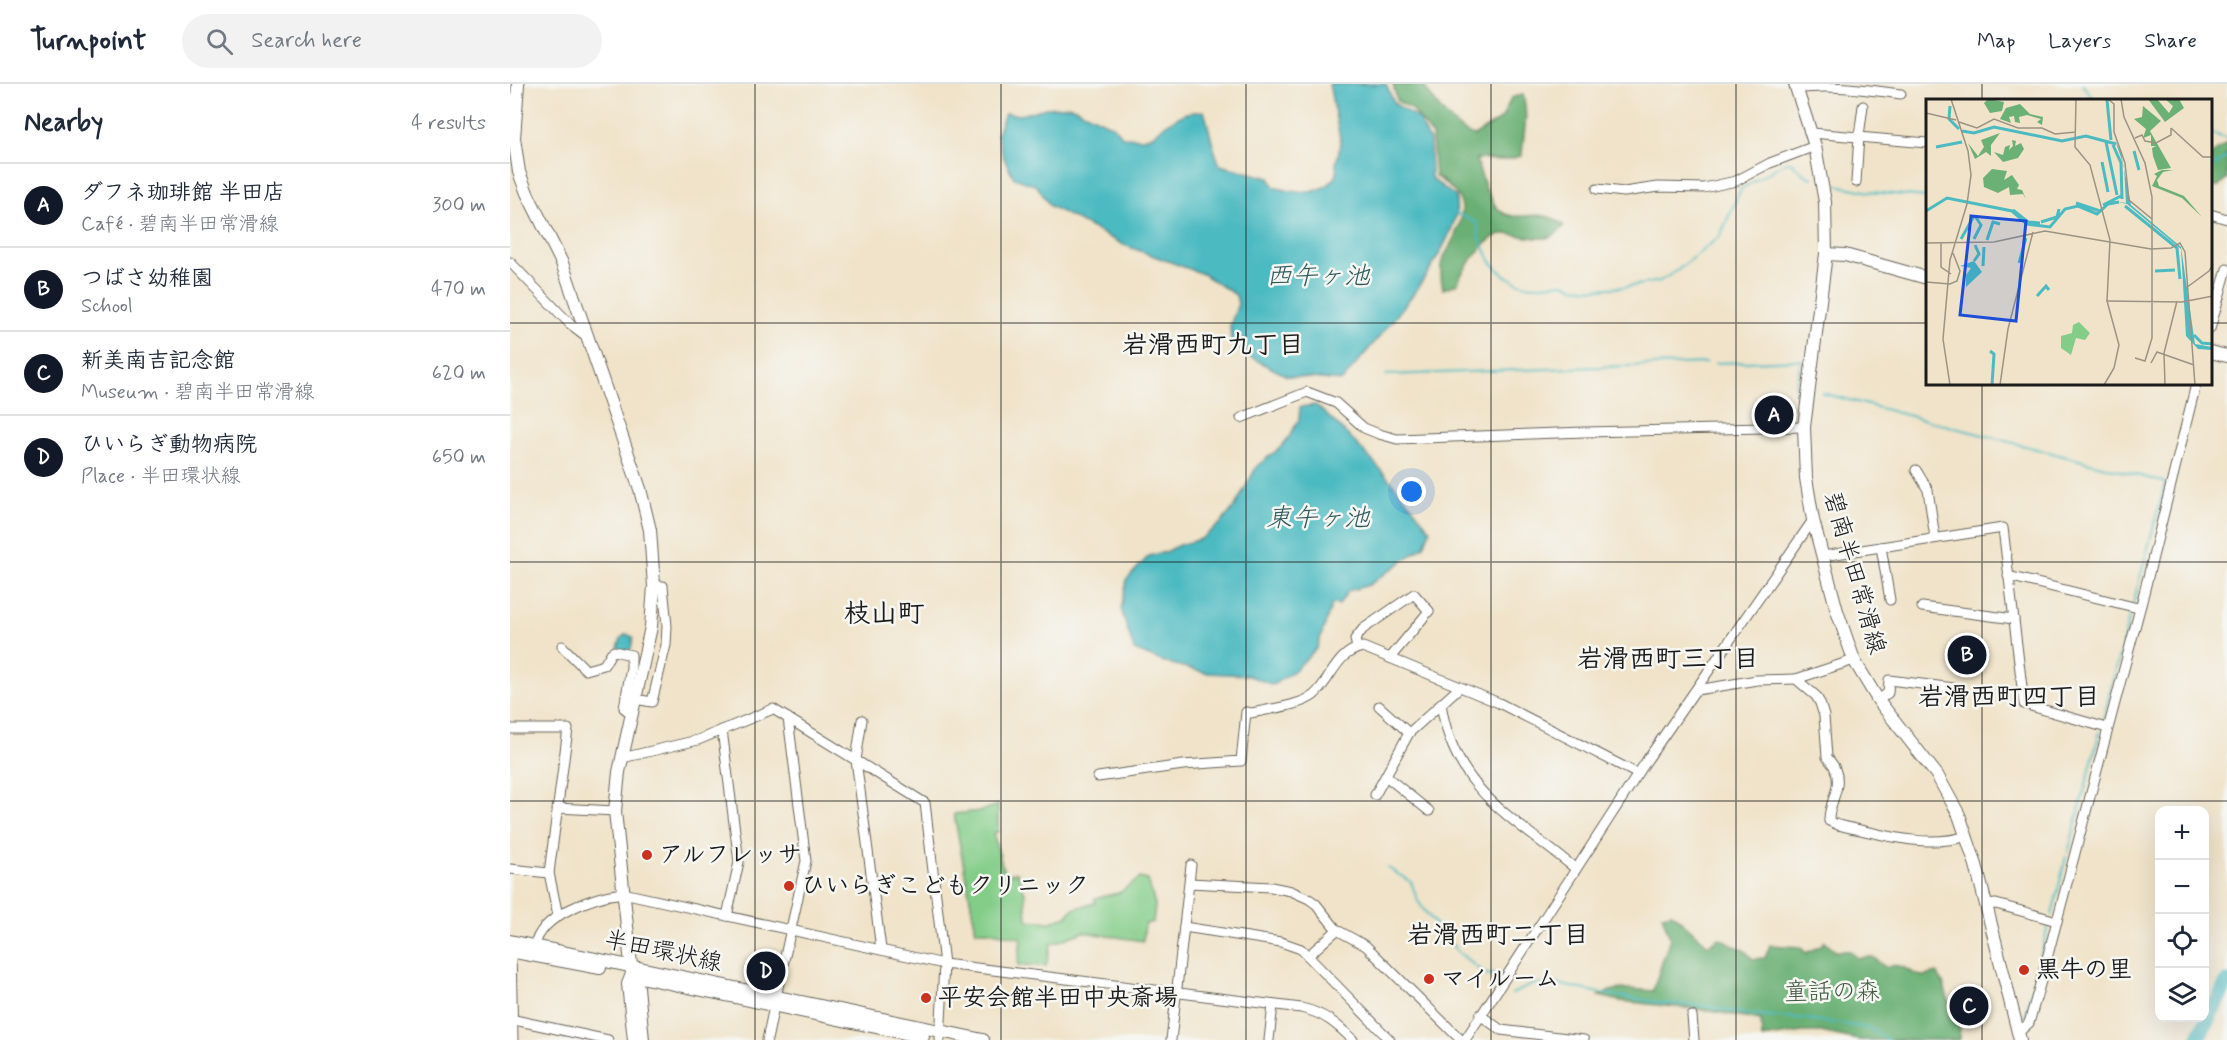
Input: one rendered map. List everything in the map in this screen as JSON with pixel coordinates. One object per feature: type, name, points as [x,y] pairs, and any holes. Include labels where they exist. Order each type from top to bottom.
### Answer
[{"type":"main road","points":[[518,84],[514,138],[515,175],[527,193],[561,263],[646,508],[653,557],[654,586],[651,627],[622,758],[615,811],[631,970],[638,987],[643,1040]]},
{"type":"main road","name":"碧南半田常滑線","points":[[1796,86],[1812,133],[1825,202],[1826,254],[1804,427],[1806,478],[1813,520],[1847,644],[1854,660],[1878,700],[1937,775],[1954,805],[1967,836],[2019,1036]]},
{"type":"main road","points":[[1826,254],[1845,255],[1926,278]]},
{"type":"main road","points":[[2212,352],[2227,356]]},
{"type":"main road","name":"半田環状線","points":[[510,941],[939,1038],[983,1040]]},
{"type":"main road","name":"半田環状線","points":[[510,951],[631,970]]},
{"type":"main road","points":[[631,970],[628,984],[634,1040]]},
{"type":"street","points":[[1796,86],[1833,86],[1901,94]]},
{"type":"street","points":[[1856,182],[1863,106]]},
{"type":"street","points":[[1812,133],[1926,143]]},
{"type":"street","points":[[1597,189],[1624,192],[1658,187],[1704,188],[1736,181],[1770,163],[1815,146]]},
{"type":"street","points":[[2212,214],[2227,219]]},
{"type":"street","points":[[510,262],[570,324],[586,336]]},
{"type":"street","points":[[2212,325],[2227,269]]},
{"type":"street","points":[[2019,1036],[2029,1023],[2057,921],[2195,386]]},
{"type":"street","points":[[1241,418],[1307,392],[1328,398],[1336,403],[1364,428],[1397,439],[1804,427]]},
{"type":"street","points":[[1916,470],[1928,490],[1935,538]]},
{"type":"street","points":[[1189,883],[1262,886],[1291,891],[1316,904],[1337,930],[1366,946],[1463,1040],[1638,774],[1813,520]]},
{"type":"street","points":[[1823,556],[2003,528],[2024,704],[2107,728]]},
{"type":"street","points":[[1881,547],[1890,600]]},
{"type":"street","points":[[2008,576],[2138,608]]},
{"type":"street","points":[[635,699],[652,702],[666,645],[667,626],[663,586],[654,586]]},
{"type":"street","points":[[1357,648],[1355,639],[1363,629],[1414,594],[1429,611],[1390,658]]},
{"type":"street","points":[[1922,607],[2014,618]]},
{"type":"street","points":[[562,646],[586,670],[604,665],[610,653],[614,651],[631,655],[632,668],[624,708],[632,714]]},
{"type":"street","points":[[1098,777],[1183,765],[1241,761],[1246,712],[1286,706],[1312,696],[1340,659],[1357,648],[1363,647],[1499,703],[1638,774]]},
{"type":"street","points":[[1697,690],[1757,680],[1796,679],[1854,660]]},
{"type":"street","points":[[1796,679],[1816,696],[1824,716],[1827,757],[1832,762],[1838,784],[1829,821],[1838,825],[1920,841],[1950,840],[1967,836]]},
{"type":"street","points":[[1878,700],[1888,693],[1889,680],[1954,688]]},
{"type":"street","points":[[1376,795],[1409,733],[1460,687]]},
{"type":"street","points":[[1441,704],[1444,724],[1452,745],[1475,786],[1498,808],[1575,869]]},
{"type":"street","points":[[1379,706],[1409,733]]},
{"type":"street","points":[[622,758],[698,740],[773,709],[925,803],[944,964],[939,1038]]},
{"type":"street","points":[[767,1040],[806,861],[788,718]]},
{"type":"street","points":[[861,720],[856,760],[881,949]]},
{"type":"street","points":[[510,729],[568,729],[549,873],[558,916]]},
{"type":"street","points":[[722,730],[739,862],[727,916]]},
{"type":"street","points":[[1386,777],[1429,811]]},
{"type":"street","points":[[557,808],[615,811]]},
{"type":"street","points":[[1171,1040],[1191,865]]},
{"type":"street","points":[[510,869],[549,873]]},
{"type":"street","points":[[535,946],[537,937],[558,916],[602,895],[623,893],[944,964],[1301,1008],[1325,1016],[1353,1040]]},
{"type":"street","points":[[1986,905],[1996,904],[2057,921]]},
{"type":"street","points":[[1184,927],[1281,942],[1301,949],[1390,1040]]},
{"type":"street","points":[[1309,955],[1337,930]]},
{"type":"street","points":[[510,951],[513,1040]]},
{"type":"street","points":[[1269,1040],[1273,1005]]},
{"type":"street","points":[[1480,1015],[1501,1030],[1584,1040]]},
{"type":"street","points":[[1692,1016],[1694,1040]]},
{"type":"street","points":[[511,1019],[571,1036],[608,1040]]},
{"type":"green space","points":[[1393,84],[1423,84],[1452,121],[1466,133],[1474,136],[1502,118],[1511,98],[1523,94],[1526,118],[1522,156],[1505,160],[1476,159],[1490,196],[1503,213],[1510,216],[1540,215],[1556,220],[1564,226],[1554,235],[1543,238],[1509,234],[1497,236],[1476,254],[1457,284],[1443,289],[1442,261],[1455,236],[1462,215],[1462,207],[1460,199],[1454,192],[1435,176],[1432,135],[1412,109],[1397,101]]},
{"type":"green space","points":[[2227,143],[2227,155],[2225,156],[2227,157],[2227,179],[2218,187],[2212,187],[2212,154]]},
{"type":"green space","points":[[998,805],[998,832],[993,833],[1005,875],[1017,872],[1025,893],[1027,920],[1051,922],[1067,916],[1073,909],[1095,903],[1095,898],[1119,893],[1140,878],[1148,880],[1155,905],[1153,922],[1145,924],[1143,941],[1083,932],[1051,944],[1046,966],[1018,965],[1021,938],[988,931],[976,931],[954,814],[981,811]]},
{"type":"green space","name":"童話の森","points":[[1672,913],[1708,945],[1719,938],[1744,950],[1753,959],[1765,958],[1770,945],[1800,947],[1806,953],[1825,941],[1835,951],[1850,951],[1858,958],[1873,957],[1885,967],[1898,966],[1922,976],[1937,973],[1943,983],[1955,1021],[1960,1028],[1959,1040],[1859,1040],[1821,1032],[1803,1032],[1762,1038],[1761,1020],[1705,1010],[1620,1001],[1599,996],[1619,989],[1653,991],[1670,938],[1662,915]]},
{"type":"water","name":"西午ヶ池","points":[[1329,84],[1386,84],[1394,103],[1418,119],[1430,141],[1431,178],[1456,197],[1456,215],[1437,258],[1407,302],[1342,381],[1287,376],[1246,355],[1231,341],[1230,326],[1238,304],[1236,295],[1203,274],[1124,245],[1050,206],[1037,186],[1014,178],[1003,156],[997,134],[1005,113],[1020,115],[1046,108],[1071,106],[1113,126],[1123,137],[1143,138],[1154,135],[1166,124],[1186,113],[1204,111],[1220,165],[1269,178],[1274,187],[1308,192],[1324,187],[1337,175],[1336,163],[1341,143]]},
{"type":"water","name":"東午ヶ池","points":[[1316,405],[1347,434],[1404,496],[1430,530],[1424,546],[1369,585],[1348,591],[1339,605],[1332,604],[1317,648],[1295,670],[1273,685],[1247,675],[1206,673],[1164,662],[1134,650],[1121,609],[1127,579],[1149,556],[1201,539],[1221,523],[1235,506],[1257,466],[1281,447],[1289,437],[1299,419],[1300,407]]},
{"type":"water","points":[[626,634],[633,637],[631,649],[628,652],[618,648],[621,638]]},
{"type":"waterway","points":[[2082,84],[2093,99]]},
{"type":"waterway","points":[[2212,134],[2226,138]]},
{"type":"waterway","points":[[2212,167],[2227,156]]},
{"type":"waterway","points":[[1456,213],[1477,223],[1479,237],[1491,262],[1504,275],[1519,283],[1531,286],[1564,283],[1574,287],[1593,289],[1626,287],[1660,281],[1678,270],[1720,236],[1741,189],[1786,162],[1791,162],[1805,175],[1812,178]]},
{"type":"waterway","points":[[1836,185],[1870,192],[1926,197]]},
{"type":"waterway","points":[[1715,363],[1801,360],[1795,388]]},
{"type":"waterway","points":[[1386,375],[1706,363]]},
{"type":"waterway","points":[[1822,393],[2163,482],[2165,484],[2133,604]]},
{"type":"waterway","points":[[2102,723],[2131,610]]},
{"type":"waterway","points":[[2068,853],[2100,731]]},
{"type":"waterway","points":[[2052,915],[2066,857]]},
{"type":"waterway","points":[[1388,868],[1411,882],[1418,901],[1457,951],[1485,974],[1494,975]]},
{"type":"waterway","points":[[2025,1015],[2049,923]]},
{"type":"waterway","points":[[2197,1040],[2227,982]]},
{"type":"waterway","points":[[1512,994],[1534,984],[1557,984],[1662,1003],[1705,1006],[1746,1014],[1807,1019],[1868,1028],[1889,1040]]},
{"type":"place","name":"ダフネ珈琲館 半田店","points":[[1774,415]]},
{"type":"place","name":"つばさ幼稚園","points":[[1967,655]]},
{"type":"place","name":"アルフレッサ","points":[[647,855]]},
{"type":"place","name":"ひいらぎこどもクリニック","points":[[789,886]]},
{"type":"place","name":"黒牛の里","points":[[2024,970]]},
{"type":"place","name":"ひいらぎ動物病院","points":[[766,971]]},
{"type":"place","name":"マイルーム","points":[[1429,979]]},
{"type":"place","name":"平安会館半田中央斎場","points":[[926,998]]},
{"type":"place","name":"新美南吉記念館","points":[[1969,1006]]},
{"type":"district","name":"岩滑西町九丁目","points":[[1213,346]]},
{"type":"district","name":"枝山町","points":[[884,614]]},
{"type":"district","name":"岩滑西町三丁目","points":[[1668,660]]},
{"type":"district","name":"岩滑西町四丁目","points":[[2009,698]]},
{"type":"district","name":"岩滑西町二丁目","points":[[1498,936]]}]
